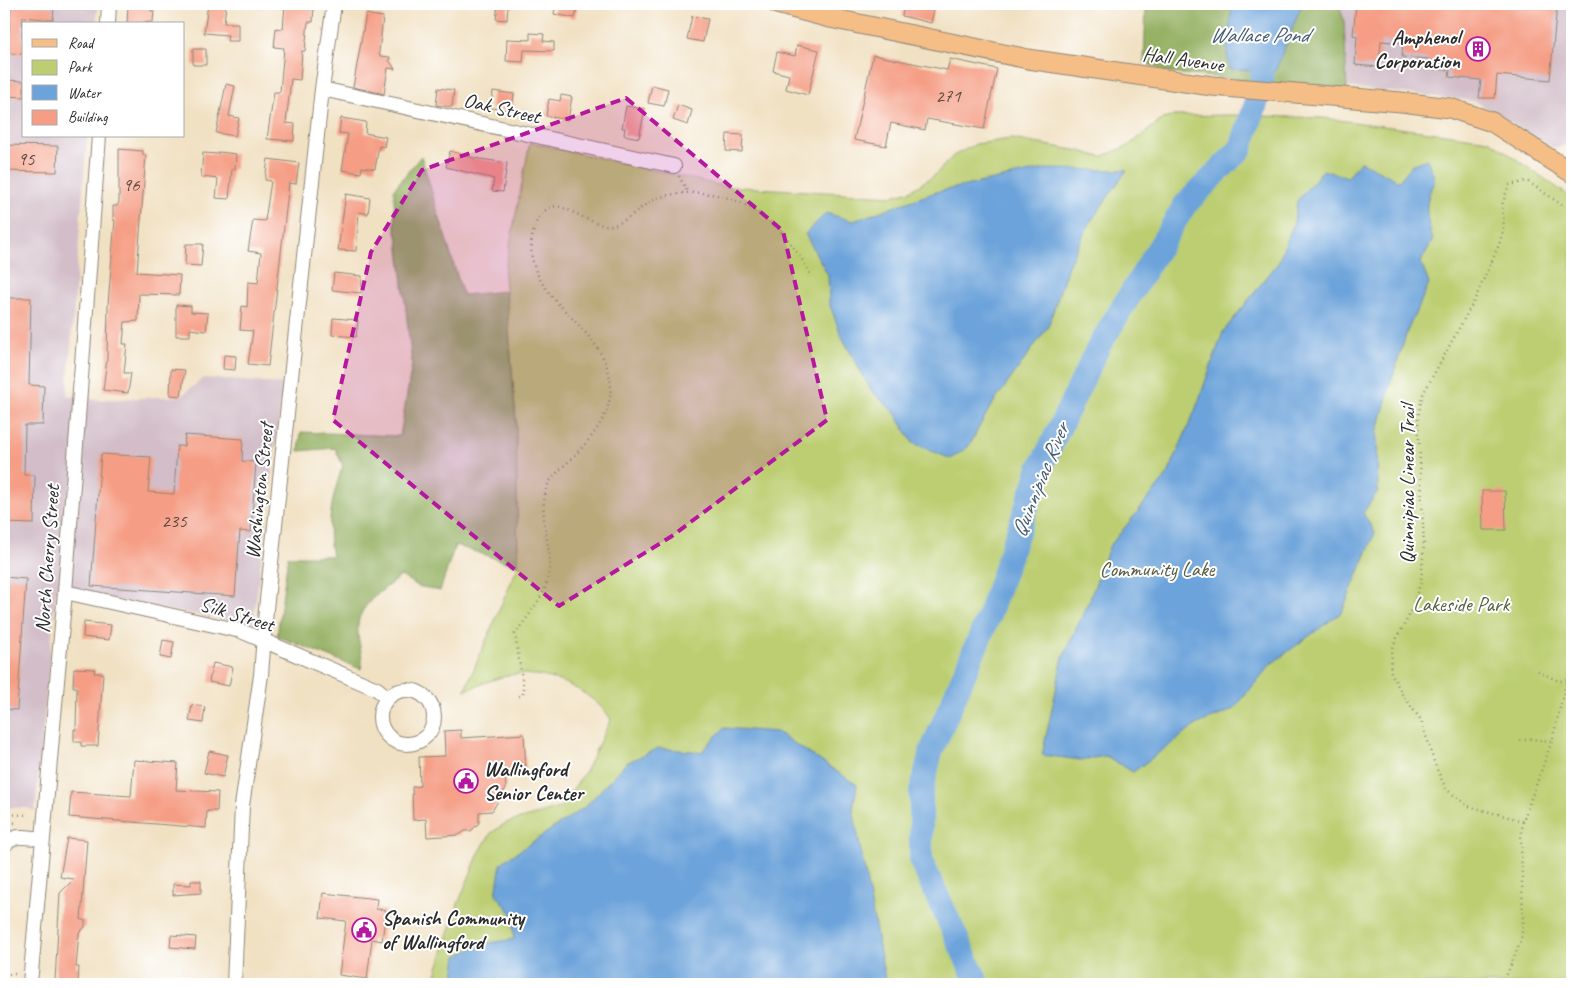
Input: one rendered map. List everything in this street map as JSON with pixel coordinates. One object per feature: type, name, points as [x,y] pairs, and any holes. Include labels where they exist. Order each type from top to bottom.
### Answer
[{"type":"main road","name":"Hall Avenue","points":[[777,4],[834,11],[1028,59],[1212,86],[1450,108],[1492,122],[1572,173]]},
{"type":"street","points":[[108,22],[109,4]]},
{"type":"street","name":"Washington Street","points":[[234,984],[242,806],[261,675],[322,89],[334,4]]},
{"type":"street","name":"Oak Street","points":[[322,89],[674,166]]},
{"type":"street","name":"North Cherry Street","points":[[30,984],[65,592],[99,138]]},
{"type":"street","name":"Silk Street","points":[[65,592],[241,632],[264,640],[377,689],[388,698]]},
{"type":"street","points":[[4,846],[10,839],[16,836],[43,839]]},
{"type":"path","points":[[674,166],[688,193]]},
{"type":"path","name":"Quinnipiac Linear Trail","points":[[1523,821],[1468,806],[1446,789],[1435,765],[1421,720],[1403,696],[1390,670],[1393,646],[1408,618],[1421,582],[1424,546],[1418,419],[1422,396],[1474,301],[1499,245],[1504,227],[1502,205],[1509,186],[1526,181],[1562,204]]},
{"type":"path","points":[[520,696],[523,695],[523,685],[515,634],[536,606],[548,578],[543,511],[544,497],[554,476],[597,430],[606,414],[612,384],[602,353],[593,339],[546,289],[534,269],[530,246],[536,220],[543,212],[556,206],[572,210],[602,224],[612,226],[624,220],[646,203],[659,198],[688,193],[727,197],[757,210],[784,233],[811,277]]},
{"type":"path","points":[[1503,984],[1517,955],[1522,932],[1521,838],[1523,821],[1552,741],[1570,667]]},
{"type":"path","points":[[1538,671],[1558,681],[1567,681]]},
{"type":"path","points":[[1520,741],[1541,739],[1552,741]]},
{"type":"path","points":[[4,814],[28,815]]},
{"type":"path","points":[[4,974],[18,974]]},
{"type":"highlighted area","points":[[626,98],[783,231],[827,420],[672,536],[559,606],[333,420],[371,252],[422,170]]},
{"type":"shaded area","points":[[4,4],[98,4],[96,22],[22,22],[22,138],[87,138],[67,396],[97,400],[181,396],[204,378],[283,384],[253,624],[56,591],[35,811],[27,808],[4,807]]},
{"type":"shaded area","points":[[1339,4],[1572,4],[1572,144],[1553,148],[1475,101],[1347,87],[1344,22]]},
{"type":"green space","points":[[1146,4],[1339,4],[1344,22],[1347,90],[1291,87],[1238,79],[1168,73],[1144,62]]},
{"type":"green space","name":"Community Lake","points":[[1230,115],[1323,118],[1489,140],[1572,198],[1572,984],[433,984],[458,904],[479,853],[491,833],[506,823],[560,808],[585,772],[611,719],[593,700],[570,685],[530,674],[517,674],[498,678],[465,690],[518,566],[516,422],[504,275],[530,142],[722,186],[892,196],[910,191],[935,175],[953,156],[976,144],[1011,139],[1080,151],[1101,157],[1128,146],[1163,119],[1175,116]]},
{"type":"green space","points":[[421,156],[463,295],[506,291],[516,422],[518,566],[455,545],[440,591],[418,586],[401,576],[371,600],[360,615],[358,634],[362,656],[361,669],[277,636],[288,556],[332,556],[329,534],[331,510],[343,466],[335,448],[299,451],[301,432],[400,436],[412,364],[395,228],[394,189]]},
{"type":"water","name":"Wallace Pond","points":[[1232,4],[1302,4],[1275,72],[1230,69],[1227,55]]},
{"type":"water","points":[[1427,159],[1435,180],[1427,202],[1428,223],[1433,239],[1421,262],[1429,284],[1408,329],[1377,434],[1378,491],[1363,513],[1375,533],[1342,612],[1271,664],[1233,710],[1198,724],[1133,772],[1106,756],[1081,760],[1042,755],[1063,657],[1090,599],[1109,547],[1168,474],[1196,408],[1223,332],[1278,263],[1294,222],[1297,201],[1323,170],[1348,177],[1360,161],[1399,181],[1413,164]]},
{"type":"water","points":[[1045,169],[1127,170],[1089,224],[1068,266],[1048,327],[989,409],[969,446],[951,459],[913,443],[895,413],[871,390],[841,335],[829,303],[828,275],[805,234],[826,213],[853,221],[936,192]]},
{"type":"water","points":[[724,728],[777,732],[857,785],[853,809],[886,984],[455,984],[457,956],[482,944],[514,939],[512,914],[496,894],[501,863],[585,807],[626,763],[659,748],[701,752]]},
{"type":"building","points":[[11,4],[54,7],[53,20],[23,17],[22,54],[7,53]]},
{"type":"building","points":[[128,4],[152,4],[151,11],[154,11],[153,22],[127,22]]},
{"type":"building","points":[[208,4],[226,5],[224,23],[238,23],[238,41],[227,41],[228,35],[204,33]]},
{"type":"building","points":[[285,4],[314,6],[313,22],[308,22],[305,51],[302,51],[300,80],[291,79],[286,123],[295,124],[294,141],[267,139],[274,92],[280,92],[284,48],[274,47],[276,28],[283,29]]},
{"type":"building","points":[[556,4],[578,4],[575,18],[554,14]]},
{"type":"building","points":[[904,4],[935,4],[931,23],[902,16]]},
{"type":"building","name":"Amphenol Corporation","points":[[1356,4],[1557,4],[1550,80],[1497,75],[1495,98],[1479,98],[1481,80],[1449,77],[1450,70],[1428,69],[1429,59],[1402,57],[1403,43],[1381,41],[1379,67],[1355,65],[1357,36],[1353,35]]},
{"type":"building","points":[[498,5],[508,6],[507,20],[496,19]]},
{"type":"building","points":[[366,14],[383,17],[379,52],[380,56],[390,57],[389,60],[395,69],[388,68],[384,94],[353,87]]},
{"type":"building","points":[[692,16],[708,19],[703,42],[687,39]]},
{"type":"building","points":[[530,33],[544,34],[543,41],[554,42],[554,51],[524,50],[523,62],[506,61],[507,39],[530,40]]},
{"type":"building","points":[[797,45],[819,50],[808,95],[786,89],[789,75],[773,71],[777,52],[795,56]]},
{"type":"building","points":[[193,49],[206,49],[206,65],[193,65]]},
{"type":"building","points":[[873,55],[947,70],[950,59],[997,69],[984,129],[927,119],[925,130],[891,123],[886,146],[854,140]]},
{"type":"building","points":[[4,80],[22,81],[22,97],[4,96]]},
{"type":"building","points":[[226,84],[235,86],[229,116],[239,118],[235,136],[216,133]]},
{"type":"building","points":[[652,85],[668,89],[664,106],[648,103]]},
{"type":"building","points":[[438,88],[454,90],[452,107],[436,105]]},
{"type":"building","points":[[493,91],[514,94],[512,110],[491,108]]},
{"type":"building","points":[[561,95],[572,97],[568,120],[546,116],[549,99],[560,101]]},
{"type":"building","points":[[678,105],[692,110],[688,125],[673,120]]},
{"type":"building","points":[[626,106],[645,109],[639,138],[624,135],[625,128],[622,128]]},
{"type":"building","points":[[341,118],[366,122],[365,133],[386,137],[384,147],[379,146],[375,169],[362,167],[361,173],[342,170],[348,134],[339,133]]},
{"type":"building","points":[[727,134],[743,135],[742,152],[726,151]]},
{"type":"building","points":[[4,145],[58,146],[57,172],[4,171]]},
{"type":"building","points":[[119,149],[143,151],[143,155],[146,155],[137,272],[180,275],[179,295],[139,294],[138,321],[125,322],[123,344],[127,344],[124,373],[131,373],[128,393],[103,390],[107,359],[108,304],[115,220],[113,220],[113,206],[117,206],[119,202]]},
{"type":"building","points":[[450,151],[474,158],[507,163],[503,192],[492,191],[494,179],[446,167]]},
{"type":"building","points":[[219,152],[236,154],[235,169],[232,169],[229,199],[216,198],[218,179],[201,177],[203,153],[218,154]]},
{"type":"building","points":[[268,159],[299,163],[296,184],[289,183],[268,366],[248,364],[253,331],[240,330],[242,306],[247,307],[248,282],[258,283],[261,253],[248,251],[253,220],[265,221],[271,181],[265,180]]},
{"type":"building","points":[[346,194],[370,198],[368,214],[359,212],[356,251],[338,250]]},
{"type":"building","points":[[186,244],[203,244],[201,266],[185,265]]},
{"type":"building","points":[[334,273],[362,276],[361,293],[332,290]]},
{"type":"building","points":[[6,298],[31,298],[29,385],[44,386],[43,425],[25,425],[24,475],[35,475],[34,524],[4,523]]},
{"type":"building","points":[[176,305],[191,306],[191,312],[208,313],[206,331],[190,329],[190,336],[176,336]]},
{"type":"building","points":[[333,318],[358,320],[356,337],[332,335]]},
{"type":"building","points":[[224,355],[236,356],[235,370],[223,369]]},
{"type":"building","points":[[171,369],[185,370],[181,396],[170,395]]},
{"type":"building","points":[[185,435],[243,439],[242,461],[256,462],[251,532],[240,531],[235,596],[91,586],[101,454],[151,457],[148,492],[174,494],[177,446],[184,446]]},
{"type":"building","points":[[1482,491],[1505,491],[1506,530],[1483,530]]},
{"type":"building","points":[[4,577],[26,579],[17,710],[4,709]]},
{"type":"building","points":[[84,622],[111,625],[109,640],[83,637]]},
{"type":"building","points":[[163,640],[174,642],[171,659],[160,657]]},
{"type":"building","points":[[213,663],[233,667],[229,686],[209,682]]},
{"type":"building","points":[[74,668],[95,669],[94,673],[103,673],[98,746],[81,746],[81,742],[74,742],[77,687],[73,687]]},
{"type":"building","points":[[192,705],[205,707],[203,723],[189,721]]},
{"type":"building","name":"Wallingford Senior Center","points":[[461,730],[461,738],[524,734],[526,769],[520,769],[520,774],[505,775],[506,788],[492,811],[479,812],[479,823],[471,831],[465,831],[459,835],[427,837],[426,819],[413,820],[412,787],[420,786],[419,757],[445,756],[444,731]]},
{"type":"building","points":[[209,751],[228,755],[223,777],[204,773]]},
{"type":"building","points":[[134,760],[178,763],[176,790],[218,792],[217,811],[207,811],[206,828],[69,817],[71,792],[131,796]]},
{"type":"building","points":[[67,838],[87,840],[81,920],[85,920],[85,927],[79,933],[76,967],[79,967],[78,982],[55,981],[60,893],[74,879],[60,877]]},
{"type":"building","points":[[191,881],[201,881],[201,893],[173,895],[173,884],[191,885]]},
{"type":"building","name":"Spanish Community of Wallingford","points":[[323,893],[377,899],[376,909],[386,910],[382,941],[372,939],[367,979],[339,975],[346,921],[320,918]]},
{"type":"building","points":[[171,935],[196,937],[195,949],[170,947]]},
{"type":"waterway","name":"Quinnipiac River","points":[[978,984],[921,861],[921,792],[931,752],[988,618],[1040,468],[1100,344],[1185,205],[1241,148],[1262,86],[1262,4]]},
{"type":"place","name":"Amphenol Corporation","points":[[1478,49]]},
{"type":"place","name":"Wallingford Senior Center","points":[[466,781]]},
{"type":"place","name":"Spanish Community of Wallingford","points":[[364,930]]},
{"type":"park label","name":"Lakeside Park","points":[[1461,604]]}]
